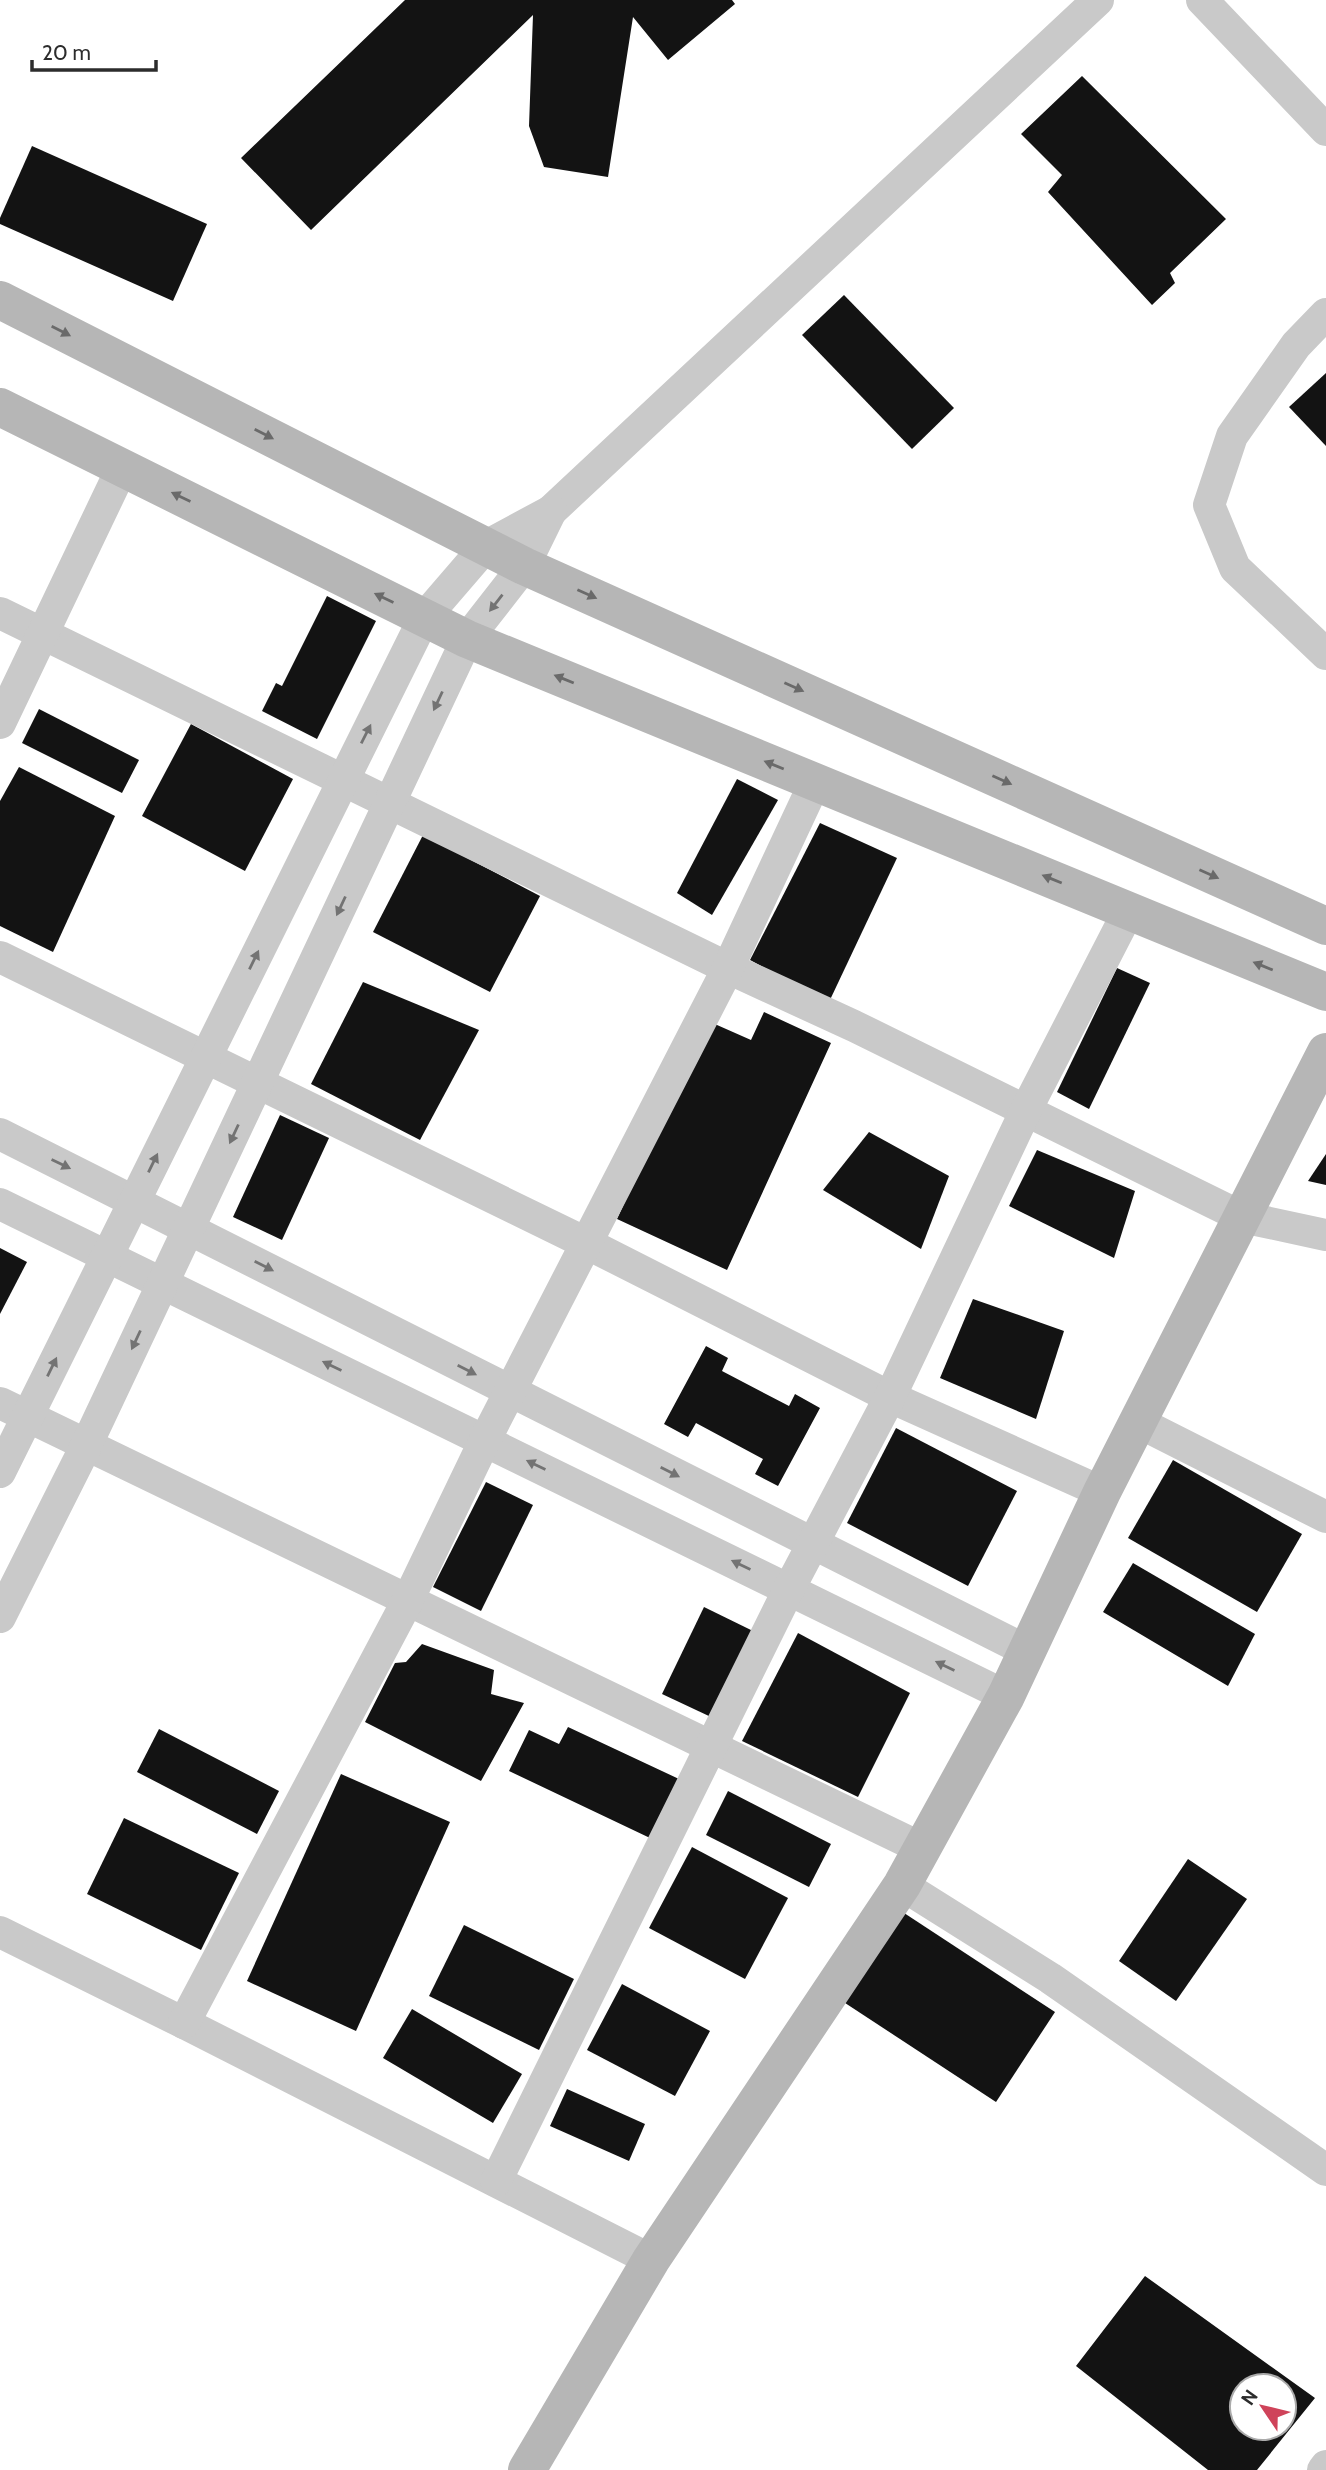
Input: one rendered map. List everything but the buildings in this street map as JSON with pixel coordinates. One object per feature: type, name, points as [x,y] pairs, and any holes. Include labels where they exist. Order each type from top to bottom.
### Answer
[{"type":"main road","points":[[0,300],[524,566],[1326,926]]},
{"type":"main road","points":[[0,407],[467,639],[1326,992]]},
{"type":"main road","points":[[537,2466],[652,2260],[902,1885],[1006,1696],[1102,1492],[1326,1052]]},
{"type":"street","points":[[0,1472],[14,1410],[107,1257],[424,618],[486,546],[551,511],[1098,0]]},
{"type":"street","points":[[1202,0],[1325,128]]},
{"type":"street","points":[[1326,314],[1296,345],[1232,436],[1209,506],[1235,568],[1326,654]]},
{"type":"street","points":[[0,723],[122,468]]},
{"type":"street","points":[[0,1617],[86,1446],[467,639],[524,566],[551,511]]},
{"type":"street","points":[[0,613],[1242,1217],[1326,1235]]},
{"type":"street","points":[[184,2023],[408,1600],[485,1440],[727,968],[815,782]]},
{"type":"street","points":[[496,2181],[789,1589],[890,1397],[1026,1110],[1129,911]]},
{"type":"street","points":[[0,957],[586,1242],[890,1397],[1102,1492]]},
{"type":"street","points":[[0,1134],[1027,1651]]},
{"type":"street","points":[[0,1204],[1006,1696]]},
{"type":"street","points":[[14,1410],[921,1848]]},
{"type":"street","points":[[1138,1422],[1326,1517]]},
{"type":"street","points":[[902,1885],[1050,1978],[1326,2170]]},
{"type":"street","points":[[0,1933],[652,2260]]}]
